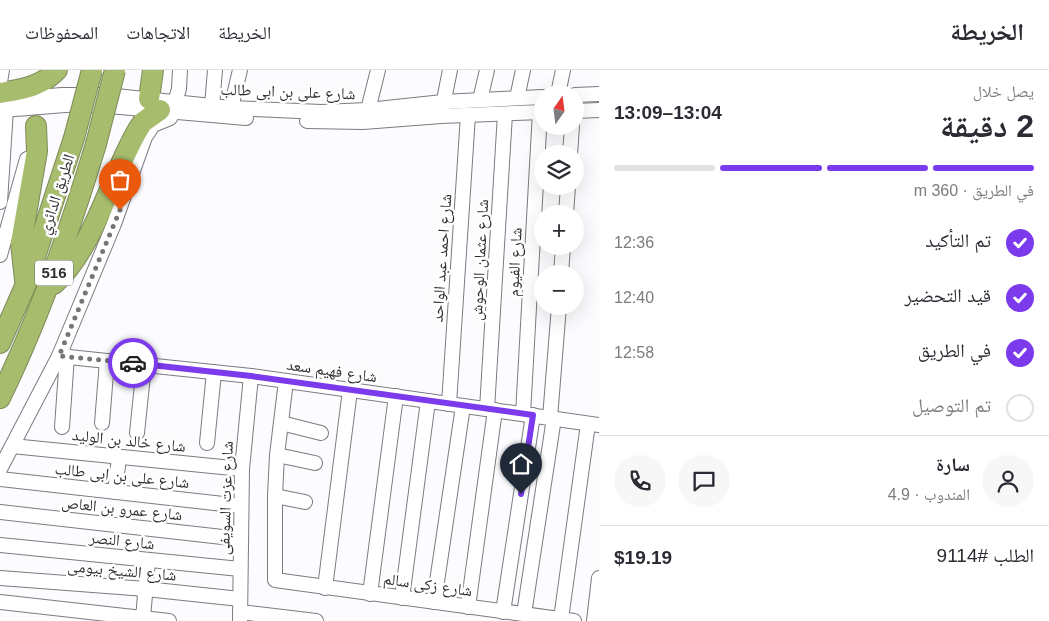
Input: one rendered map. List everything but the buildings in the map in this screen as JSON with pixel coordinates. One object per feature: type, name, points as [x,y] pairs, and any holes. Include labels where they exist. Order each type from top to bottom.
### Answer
[{"type":"highway","points":[[1,101],[37,85],[49,78],[56,70]]},
{"type":"highway","name":"الطريق الدائري","points":[[0,343],[26,284],[74,138],[92,70]]},
{"type":"highway","name":"الطريق الدائري","points":[[0,398],[47,291],[78,206],[116,70]]},
{"type":"highway","points":[[47,291],[74,262],[142,122],[164,106],[153,70]]},
{"type":"highway","points":[[26,284],[21,243],[37,151],[38,117]]},
{"type":"street","points":[[0,82],[2,70]]},
{"type":"street","points":[[1,101],[45,70]]},
{"type":"street","points":[[0,469],[63,356],[145,137],[153,125],[170,118],[164,106],[179,89],[180,70]]},
{"type":"street","points":[[212,106],[215,70]]},
{"type":"street","points":[[231,108],[240,70]]},
{"type":"street","points":[[368,110],[378,70]]},
{"type":"street","points":[[442,109],[450,70]]},
{"type":"street","points":[[480,100],[487,70]]},
{"type":"street","points":[[517,98],[523,70]]},
{"type":"street","points":[[560,85],[563,70]]},
{"type":"street","points":[[584,95],[599,94]]},
{"type":"street","name":"شارع على بن ابى طالب","points":[[64,99],[106,95],[215,117],[363,122],[442,109],[480,100],[534,97]]},
{"type":"street","points":[[1,101],[64,99]]},
{"type":"street","points":[[0,255],[38,117],[64,99]]},
{"type":"street","points":[[1,101],[38,117]]},
{"type":"street","points":[[0,202],[1,101]]},
{"type":"street","name":"شارع على بن ابى طالب","points":[[164,106],[212,106],[298,112],[442,109],[468,115],[534,112]]},
{"type":"street","points":[[584,111],[599,110]]},
{"type":"street","name":"شارع عثمان الوحوش","points":[[468,607],[491,410],[505,114]]},
{"type":"street","name":"شارع احمد عبد الواحد","points":[[434,602],[456,405],[468,115]]},
{"type":"street","name":"شارع الفيوم","points":[[503,612],[528,415],[540,135]]},
{"type":"street","points":[[524,614],[552,418],[558,315]]},
{"type":"street","points":[[62,427],[63,356]]},
{"type":"street","name":"شارع فهيم سعد","points":[[63,356],[251,376],[594,424]]},
{"type":"street","points":[[102,423],[107,361]]},
{"type":"street","points":[[137,434],[144,365]]},
{"type":"street","points":[[207,443],[214,372]]},
{"type":"street","name":"شارع عزت السويفى","points":[[240,611],[242,469],[251,376]]},
{"type":"street","points":[[286,381],[277,455],[275,496],[305,502]]},
{"type":"street","points":[[324,588],[350,390]]},
{"type":"street","points":[[370,594],[396,396]]},
{"type":"street","points":[[402,598],[428,401]]},
{"type":"street","points":[[281,423],[321,432]]},
{"type":"street","points":[[567,620],[594,424]]},
{"type":"street","name":"شارع خالد بن الوليد","points":[[12,446],[242,469]]},
{"type":"street","points":[[277,455],[314,463]]},
{"type":"street","points":[[115,492],[118,457]]},
{"type":"street","name":"شارع على بن ابى طالب","points":[[0,479],[241,506]]},
{"type":"street","name":"شارع زكى سالم","points":[[275,496],[274,578],[277,581],[567,620]]},
{"type":"street","name":"شارع عمرو بن العاص","points":[[0,512],[240,539]]},
{"type":"street","name":"شارع النصر","points":[[0,545],[240,569]]},
{"type":"street","points":[[143,618],[148,560]]},
{"type":"street","name":"شارع الشيخ بيومى","points":[[0,578],[146,589],[240,611],[316,621]]},
{"type":"street","points":[[594,621],[599,578]]},
{"type":"street","points":[[0,602],[169,621]]},
{"type":"way so far","points":[[120,210],[59,356],[133,363]]},
{"type":"route","points":[[133,363],[251,376],[533,415],[521,494]]}]
